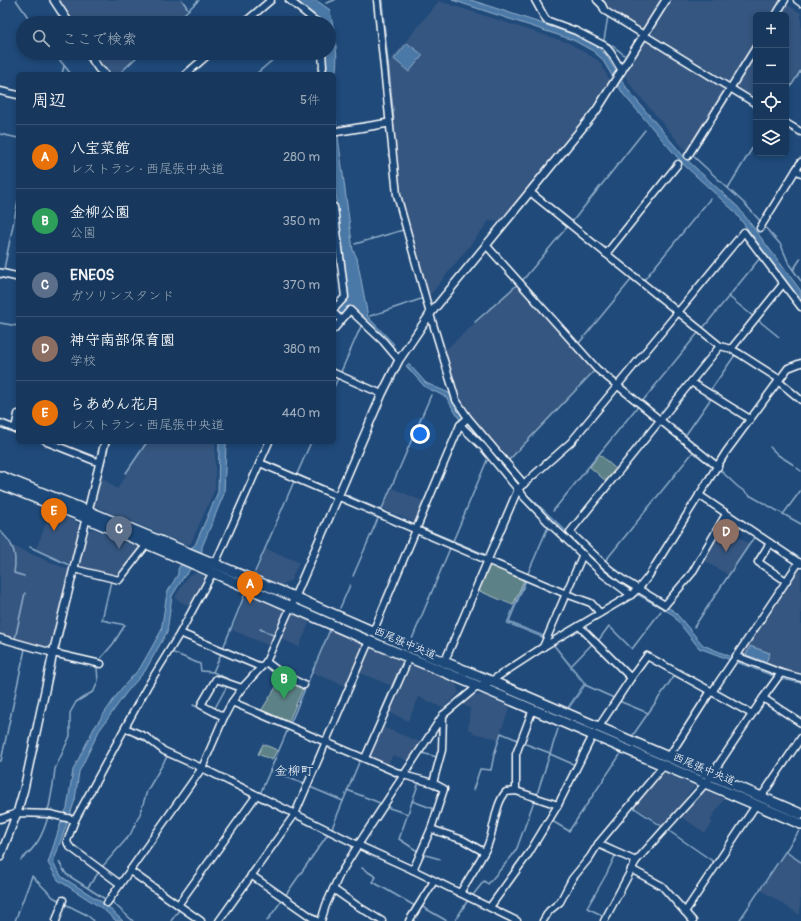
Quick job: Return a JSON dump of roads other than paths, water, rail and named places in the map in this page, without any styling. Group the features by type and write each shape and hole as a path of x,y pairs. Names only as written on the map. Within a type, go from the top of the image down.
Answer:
{"main road":[{"name":"西尾張中央道","path":"0,476 147,544 182,554"},
{"name":"西尾張中央道","path":"0,484 87,515 214,568 294,597 371,636 409,658 533,709 596,731"},
{"name":"西尾張中央道","path":"214,568 290,606 491,681 596,731 759,801 801,824"},
{"name":"西尾張中央道","path":"759,801 801,814"}],"street":[{"path":"54,0 64,16"},
{"path":"252,16 271,0"},
{"path":"289,0 309,16"},
{"path":"377,0 397,195 430,314 464,422 483,447 521,487"},
{"path":"535,0 546,20 576,31 605,46 622,72"},
{"path":"597,0 605,11 753,102"},
{"path":"108,903 202,768 232,702 242,688 266,662 382,394 399,360 430,314 596,111 666,0"},
{"path":"778,12 785,0"},
{"path":"797,0 801,3"},
{"path":"688,156 755,48"},
{"path":"93,60 103,72"},
{"path":"188,72 202,60"},
{"path":"322,60 322,72"},
{"path":"0,91 16,95"},
{"path":"337,131 389,123"},
{"path":"789,125 801,132"},
{"path":"760,228 798,172 801,162"},
{"path":"606,254 678,164"},
{"path":"530,192 720,346 731,349 778,380 801,400"},
{"path":"444,663 521,487 571,442 744,232 801,307"},
{"path":"336,237 346,297 336,307"},
{"path":"486,245 598,369 718,467"},
{"path":"0,273 16,277"},
{"path":"731,349 783,284"},
{"path":"336,326 350,310 383,341 399,360"},
{"path":"336,316 341,320"},
{"path":"720,346 570,532 608,568 622,579 665,605 692,573 726,514"},
{"path":"321,921 339,876 443,715 478,686 491,681 631,595 639,588 648,577 726,452 788,368 801,363"},
{"path":"336,374 382,394"},
{"path":"691,382 750,419"},
{"path":"464,422 521,487 550,524 604,575 631,595"},
{"path":"219,921 295,814 416,530 464,422"},
{"path":"0,423 16,430"},
{"path":"52,444 100,463"},
{"path":"0,857 17,813 24,789 53,653 105,444"},
{"path":"120,884 68,844 67,841 72,819 147,687 180,633 214,568 268,444"},
{"path":"260,463 566,594 591,603 600,613"},
{"path":"543,921 549,911 560,902 572,880 598,844 666,761 786,581 800,563 699,495"},
{"path":"770,543 758,562 786,581"},
{"path":"74,569 120,580 147,544"},
{"path":"543,648 583,554"},
{"path":"580,626 631,678"},
{"path":"180,633 261,667"},
{"path":"0,638 53,653 101,664"},
{"path":"490,907 529,853 558,805 596,731 647,656 752,714"},
{"path":"364,758 409,658"},
{"path":"735,658 779,675 801,678"},
{"path":"266,662 281,673 304,685"},
{"path":"604,921 636,861 708,779 779,675"},
{"path":"224,717 201,705 216,679 242,688"},
{"path":"763,698 801,723"},
{"path":"232,702 403,775 433,783 444,789 431,829 413,870"},
{"path":"516,791 516,754 533,709"},
{"path":"433,783 442,750 443,715"},
{"path":"125,728 146,737 164,751 517,921"},
{"path":"685,912 801,738"},
{"path":"460,893 488,846 499,807 506,792 516,791 558,805"},
{"path":"178,905 256,796"},
{"path":"0,819 17,813 50,814 72,819"},
{"path":"431,829 463,840 484,852"},
{"path":"598,844 636,861"},
{"path":"631,869 662,886 692,921"},
{"path":"130,870 201,921"},
{"path":"252,875 317,921"},
{"path":"409,921 434,881"},
{"path":"333,889 382,921"},
{"path":"56,921 63,900"}],"waterway":[{"path":"16,0 27,16"},
{"path":"182,0 188,9"},
{"path":"182,16 199,0"},
{"path":"326,3 335,0"},
{"path":"531,0 539,15"},
{"path":"603,0 607,8"},
{"path":"604,40 608,16"},
{"path":"587,33 611,45 624,55"},
{"path":"60,60 69,72"},
{"path":"121,72 134,60"},
{"path":"258,72 273,60"},
{"path":"62,72 64,66"},
{"path":"789,89 801,70"},
{"path":"572,222 645,130"},
{"path":"0,134 16,138"},
{"path":"728,188 753,147"},
{"path":"692,155 745,204 761,222"},
{"path":"635,274 644,280 710,199"},
{"path":"4,269 16,211"},
{"path":"764,226 781,245 789,264 801,281"},
{"path":"522,281 567,227"},
{"path":"355,244 403,230"},
{"path":"703,328 760,258"},
{"path":"793,270 801,258"},
{"path":"579,343 631,280"},
{"path":"475,322 518,284"},
{"path":"728,296 754,317"},
{"path":"370,316 421,299"},
{"path":"758,320 779,337"},
{"path":"0,323 16,326"},
{"path":"340,374 362,324"},
{"path":"641,403 698,333"},
{"path":"710,391 735,355"},
{"path":"509,460 595,370"},
{"path":"336,382 338,378"},
{"path":"607,381 613,386"},
{"path":"381,511 431,395"},
{"path":"685,436 712,397"},
{"path":"553,511 638,406"},
{"path":"645,411 655,420"},
{"path":"662,426 684,444"},
{"path":"4,428 16,432"},
{"path":"126,473 146,444"},
{"path":"297,474 310,444"},
{"path":"770,447 778,455 794,465"},
{"path":"606,560 694,451"},
{"path":"453,541 488,458"},
{"path":"797,468 801,471"},
{"path":"720,470 749,495 801,524"},
{"path":"255,572 295,479"},
{"path":"784,513 801,490"},
{"path":"353,576 379,516"},
{"path":"528,573 548,527"},
{"path":"0,531 9,540 15,555 14,573 24,576"},
{"path":"694,627 755,536"},
{"path":"412,639 451,546"},
{"path":"30,547 69,565"},
{"path":"101,658 113,644 125,625 102,620 111,581"},
{"path":"340,608 350,585"},
{"path":"15,639 25,593"},
{"path":"223,648 245,594"},
{"path":"598,641 609,626 632,649 661,611"},
{"path":"260,629 273,635"},
{"path":"290,724 330,630"},
{"path":"571,666 593,643"},
{"path":"0,761 25,649 13,645"},
{"path":"174,653 200,664 201,671 213,672 230,680"},
{"path":"213,672 221,654"},
{"path":"363,754 402,663"},
{"path":"46,812 49,807 55,769 70,736 70,713 76,702 94,691 98,681 97,668"},
{"path":"633,735 676,673"},
{"path":"585,685 614,698"},
{"path":"215,708 227,686"},
{"path":"619,701 648,713"},
{"path":"193,705 210,713"},
{"path":"260,794 288,729"},
{"path":"537,794 558,729"},
{"path":"779,765 801,732"},
{"path":"473,790 480,769 491,770 501,733 518,740"},
{"path":"523,743 550,753"},
{"path":"422,753 437,757"},
{"path":"550,754 575,765"},
{"path":"102,867 130,835 140,814 147,791 168,755"},
{"path":"552,821 569,831 620,755"},
{"path":"332,828 360,760"},
{"path":"270,770 304,784"},
{"path":"419,782 399,839 419,852"},
{"path":"310,787 343,801"},
{"path":"347,790 380,803"},
{"path":"412,801 434,809"},
{"path":"473,895 484,881 488,884 512,856 517,848 534,801"},
{"path":"386,807 408,814"},
{"path":"633,807 663,827"},
{"path":"21,860 38,841 44,830 48,817"},
{"path":"669,831 714,862"},
{"path":"739,921 799,831"},
{"path":"285,896 328,834"},
{"path":"603,840 603,842 617,850"},
{"path":"685,906 729,840"},
{"path":"786,852 801,862"},
{"path":"422,854 440,859"},
{"path":"604,916 587,908 616,854"},
{"path":"59,862 66,874 105,899"},
{"path":"362,868 376,877 373,882 415,906"},
{"path":"88,887 99,872"},
{"path":"15,921 32,876 53,897 60,901"},
{"path":"267,921 282,900"},
{"path":"455,921 468,900"},
{"path":"112,902 133,921"},
{"path":"65,904 87,915 94,921"},
{"path":"421,906 447,921"},
{"path":"171,921 179,910"},
{"path":"689,911 697,921"}],"place":[{"name":"らあめん花月","path":"54,531"},
{"name":"ENEOS","path":"119,549"},
{"name":"神守南部保育園","path":"726,552"},
{"name":"八宝菜館","path":"250,604"},
{"name":"金柳公園","path":"284,699"}],"district":[{"name":"金柳町","path":"294,771"}]}
